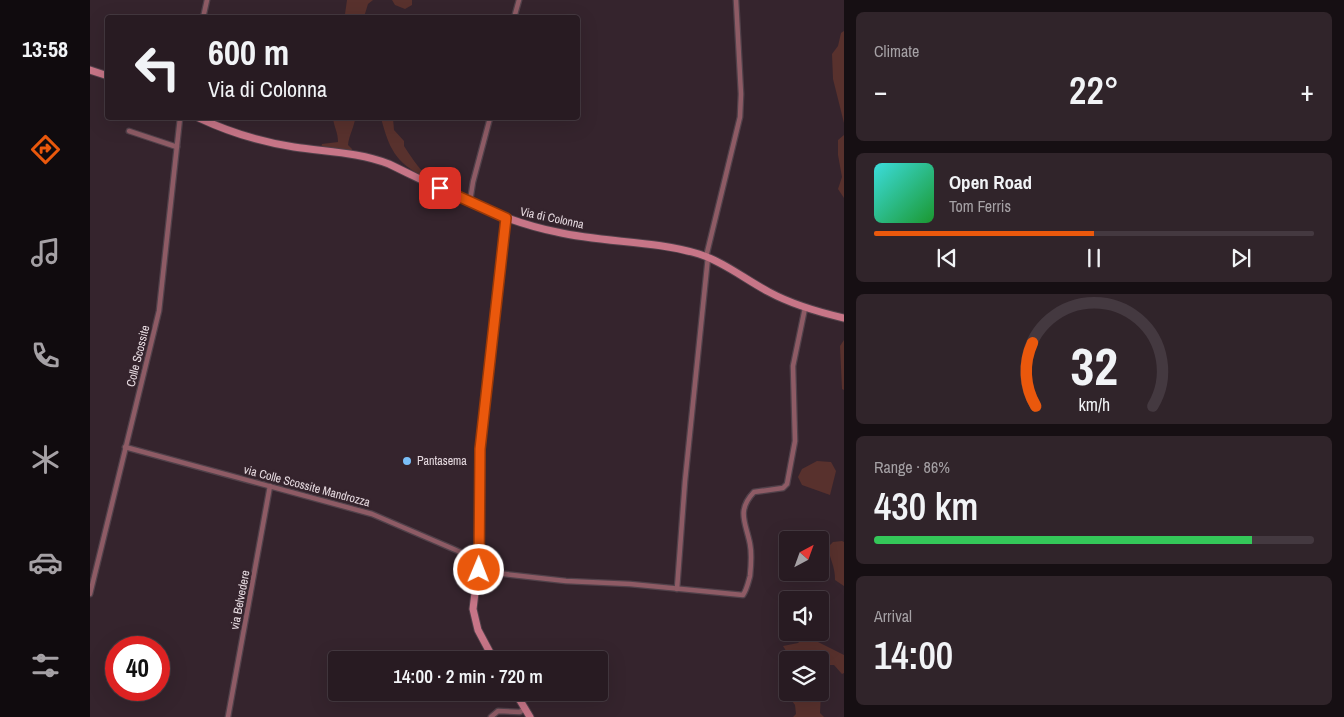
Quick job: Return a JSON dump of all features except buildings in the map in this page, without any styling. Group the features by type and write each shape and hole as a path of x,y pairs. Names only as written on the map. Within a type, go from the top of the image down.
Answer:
{"street":[{"path":"204,15 207,0"},
{"path":"515,15 518,0"},
{"path":"677,589 685,481 707,257 740,117 741,94 736,0"},
{"path":"92,71 105,75"},
{"name":"Colle Scossite","path":"90,594 161,302 180,120"},
{"name":"Via di Colonna","path":"204,120 227,130 270,142 372,158 506,218 566,234 661,246 707,257 771,293 806,308 844,318"},
{"path":"470,202 473,182 489,120"},
{"path":"129,131 177,147"},
{"path":"489,651 474,619 479,560 480,449 506,218"},
{"path":"478,572 566,581 630,584 743,594 749,578 751,557 750,545 743,521 748,499 754,492 783,488 787,484 795,441 792,369 806,308"},
{"name":"via Colle Scossite Mandrozza","path":"125,447 378,516 479,560"},
{"name":"via Belvedere","path":"228,717 270,486"},
{"path":"521,701 530,717"},
{"path":"491,717 498,711 520,712 525,708"}],"shaded area":[{"path":"347,0 373,0 368,4 365,15 345,14"},
{"path":"392,0 412,0 412,5 405,9 395,5"},
{"path":"844,31 844,123 833,79 832,54 838,46 841,33"},
{"path":"333,120 355,120 348,145 352,149 351,152 321,148 322,144 338,142"},
{"path":"382,120 393,120 394,130 404,141 404,146 426,175 424,177 400,160 387,138"},
{"path":"844,135 844,198 838,189 842,177 838,155 838,140"},
{"path":"844,340 844,390 842,389 840,346"},
{"path":"817,461 831,462 836,471 830,495 802,485 798,477 802,469"},
{"path":"833,542 844,542 844,586 835,580 829,551 829,546"},
{"path":"800,641 816,641 844,655 844,673 842,674 834,665 829,665 829,651 786,651 783,646"},
{"path":"792,701 821,701 820,713 824,717 793,717 796,714 795,705"}],"place":[{"name":"Pantasema","path":"407,461"}],"route":[{"path":"440,188 506,218 480,449 479,570"}]}
